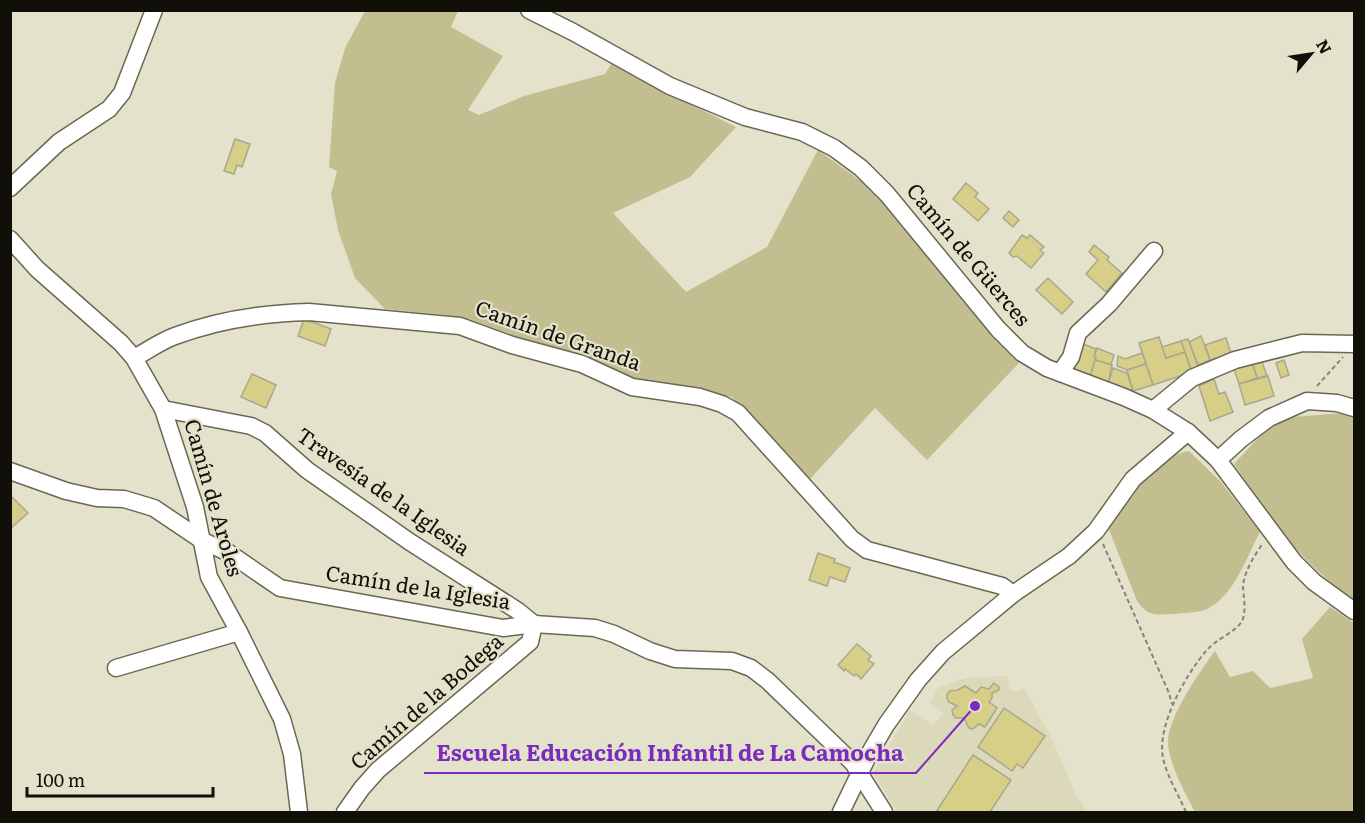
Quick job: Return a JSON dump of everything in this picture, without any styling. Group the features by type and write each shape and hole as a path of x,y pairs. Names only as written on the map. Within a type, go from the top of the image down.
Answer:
{"street":[{"path":"10,188 52,148 109,109 122,93 154,10"},
{"name":"Camín de Güerces","path":"529,10 670,86 745,117 802,132 834,148 861,168 887,194 998,329 1022,353 1047,368 1153,410 1188,432 1218,460 1294,562 1314,582 1354,611"},
{"name":"Camín de Aroles","path":"10,239 37,269 121,343 134,358 163,409 195,507 209,577 282,719 292,754 299,813"},
{"path":"1060,373 1071,357 1078,333 1109,304 1154,251"},
{"name":"Camín de Granda","path":"134,358 173,336 219,322 285,313 309,312 460,326 512,345 582,364 632,387 700,397 722,404 738,412 852,540 867,550 1002,586 1013,594"},
{"path":"1153,410 1192,378 1235,360 1302,344 1352,347"},
{"path":"1218,460 1269,418 1307,401 1337,403 1354,408"},
{"name":"Travesía de la Iglesia","path":"163,409 251,426 265,433 307,470 534,624"},
{"path":"842,813 860,772 886,725 918,680 943,652 1013,594 1069,556 1096,531 1133,479 1188,432"},
{"name":"Camín de la Iglesia","path":"10,471 66,491 97,498 124,499 154,508 203,541 229,553 280,588 503,628 534,624 595,628 675,659 732,661 751,668 768,681 860,772 884,813"},
{"name":"Camín de la Bodega","path":"345,813 378,770 530,642 534,624"},
{"path":"116,668 239,632"}],"path":[{"path":"1307,401 1352,347"},
{"path":"1096,531 1160,672 1172,704"},
{"path":"1186,813 1163,760 1163,741 1172,704 1206,651 1216,640 1238,627 1244,619 1244,582 1252,559 1271,531"}],"shaded area":[{"path":"365,11 458,11 451,27 503,56 468,110 479,115 524,96 605,74 611,64 736,127 690,177 613,213 686,292 767,247 818,150 876,192 973,313 1019,363 927,460 875,408 810,479 732,397 633,380 582,357 526,340 464,317 385,309 355,278 338,230 331,194 337,171 329,167 335,83 345,48"},
{"path":"1343,413 1354,417 1354,599 1335,586 1302,555 1273,520 1234,464 1271,424 1292,417"},
{"path":"1189,451 1220,481 1260,532 1233,584 1218,602 1205,610 1196,612 1152,613 1144,610 1137,601 1108,527 1133,493 1154,470 1165,461"},
{"path":"1330,607 1354,623 1354,812 1195,812 1174,768 1168,742 1173,720 1201,670 1215,651 1230,677 1253,671 1270,688 1313,678 1302,639"},
{"path":"1007,676 1010,690 1016,692 1024,688 1052,739 1076,795 1088,812 897,812 873,773 910,710 933,725 944,713 930,703 938,688 965,678"}],"building":[{"path":"235,139 250,144 242,167 237,165 234,174 224,171"},
{"path":"966,183 978,193 975,197 989,209 978,221 953,199"},
{"path":"1009,211 1019,220 1013,227 1003,218"},
{"path":"1022,235 1027,238 1030,235 1044,247 1040,250 1044,253 1031,268 1017,256 1013,257 1009,253"},
{"path":"1094,245 1109,257 1107,260 1122,273 1106,292 1086,274 1098,260 1089,252"},
{"path":"1048,278 1073,302 1062,314 1036,290"},
{"path":"304,319 331,329 325,346 298,336"},
{"path":"1201,336 1210,360 1198,365 1189,342"},
{"path":"1159,337 1166,358 1185,352 1192,372 1153,385 1139,343"},
{"path":"1226,338 1231,353 1210,360 1205,345"},
{"path":"1188,339 1199,369 1192,372 1181,341"},
{"path":"1181,341 1185,352 1166,358 1162,347"},
{"path":"1083,344 1096,349 1090,377 1073,370"},
{"path":"1097,348 1114,355 1111,365 1095,360"},
{"path":"1142,353 1146,364 1127,370 1117,366 1118,356 1125,359"},
{"path":"1261,359 1267,376 1257,378 1252,362"},
{"path":"1095,360 1112,365 1108,384 1090,377"},
{"path":"1251,360 1257,378 1239,384 1233,366"},
{"path":"1284,360 1289,375 1281,378 1276,363"},
{"path":"1146,364 1153,385 1133,391 1127,370"},
{"path":"1113,368 1127,373 1133,391 1108,384"},
{"path":"252,374 276,385 266,408 241,397"},
{"path":"1268,376 1274,396 1245,405 1239,384"},
{"path":"1214,379 1219,394 1225,392 1233,412 1210,421 1199,386"},
{"path":"10,495 28,513 10,529"},
{"path":"818,553 850,568 845,582 830,577 827,586 809,580"},
{"path":"857,644 871,656 868,660 874,664 861,679 856,674 854,676 845,669 844,671 838,665"},
{"path":"994,683 999,690 992,693 989,702 997,708 985,727 979,724 973,729 969,728 964,718 956,718 953,715 952,710 957,706 949,702 947,698 950,691 965,686 976,693 981,687 989,689"},
{"path":"1004,708 1045,736 1023,768 1017,764 1012,771 978,747"},
{"path":"973,755 1011,780 990,812 936,812"}],"place":[{"name":"Escuela Educación Infantil de La Camocha","path":"975,706"}]}
